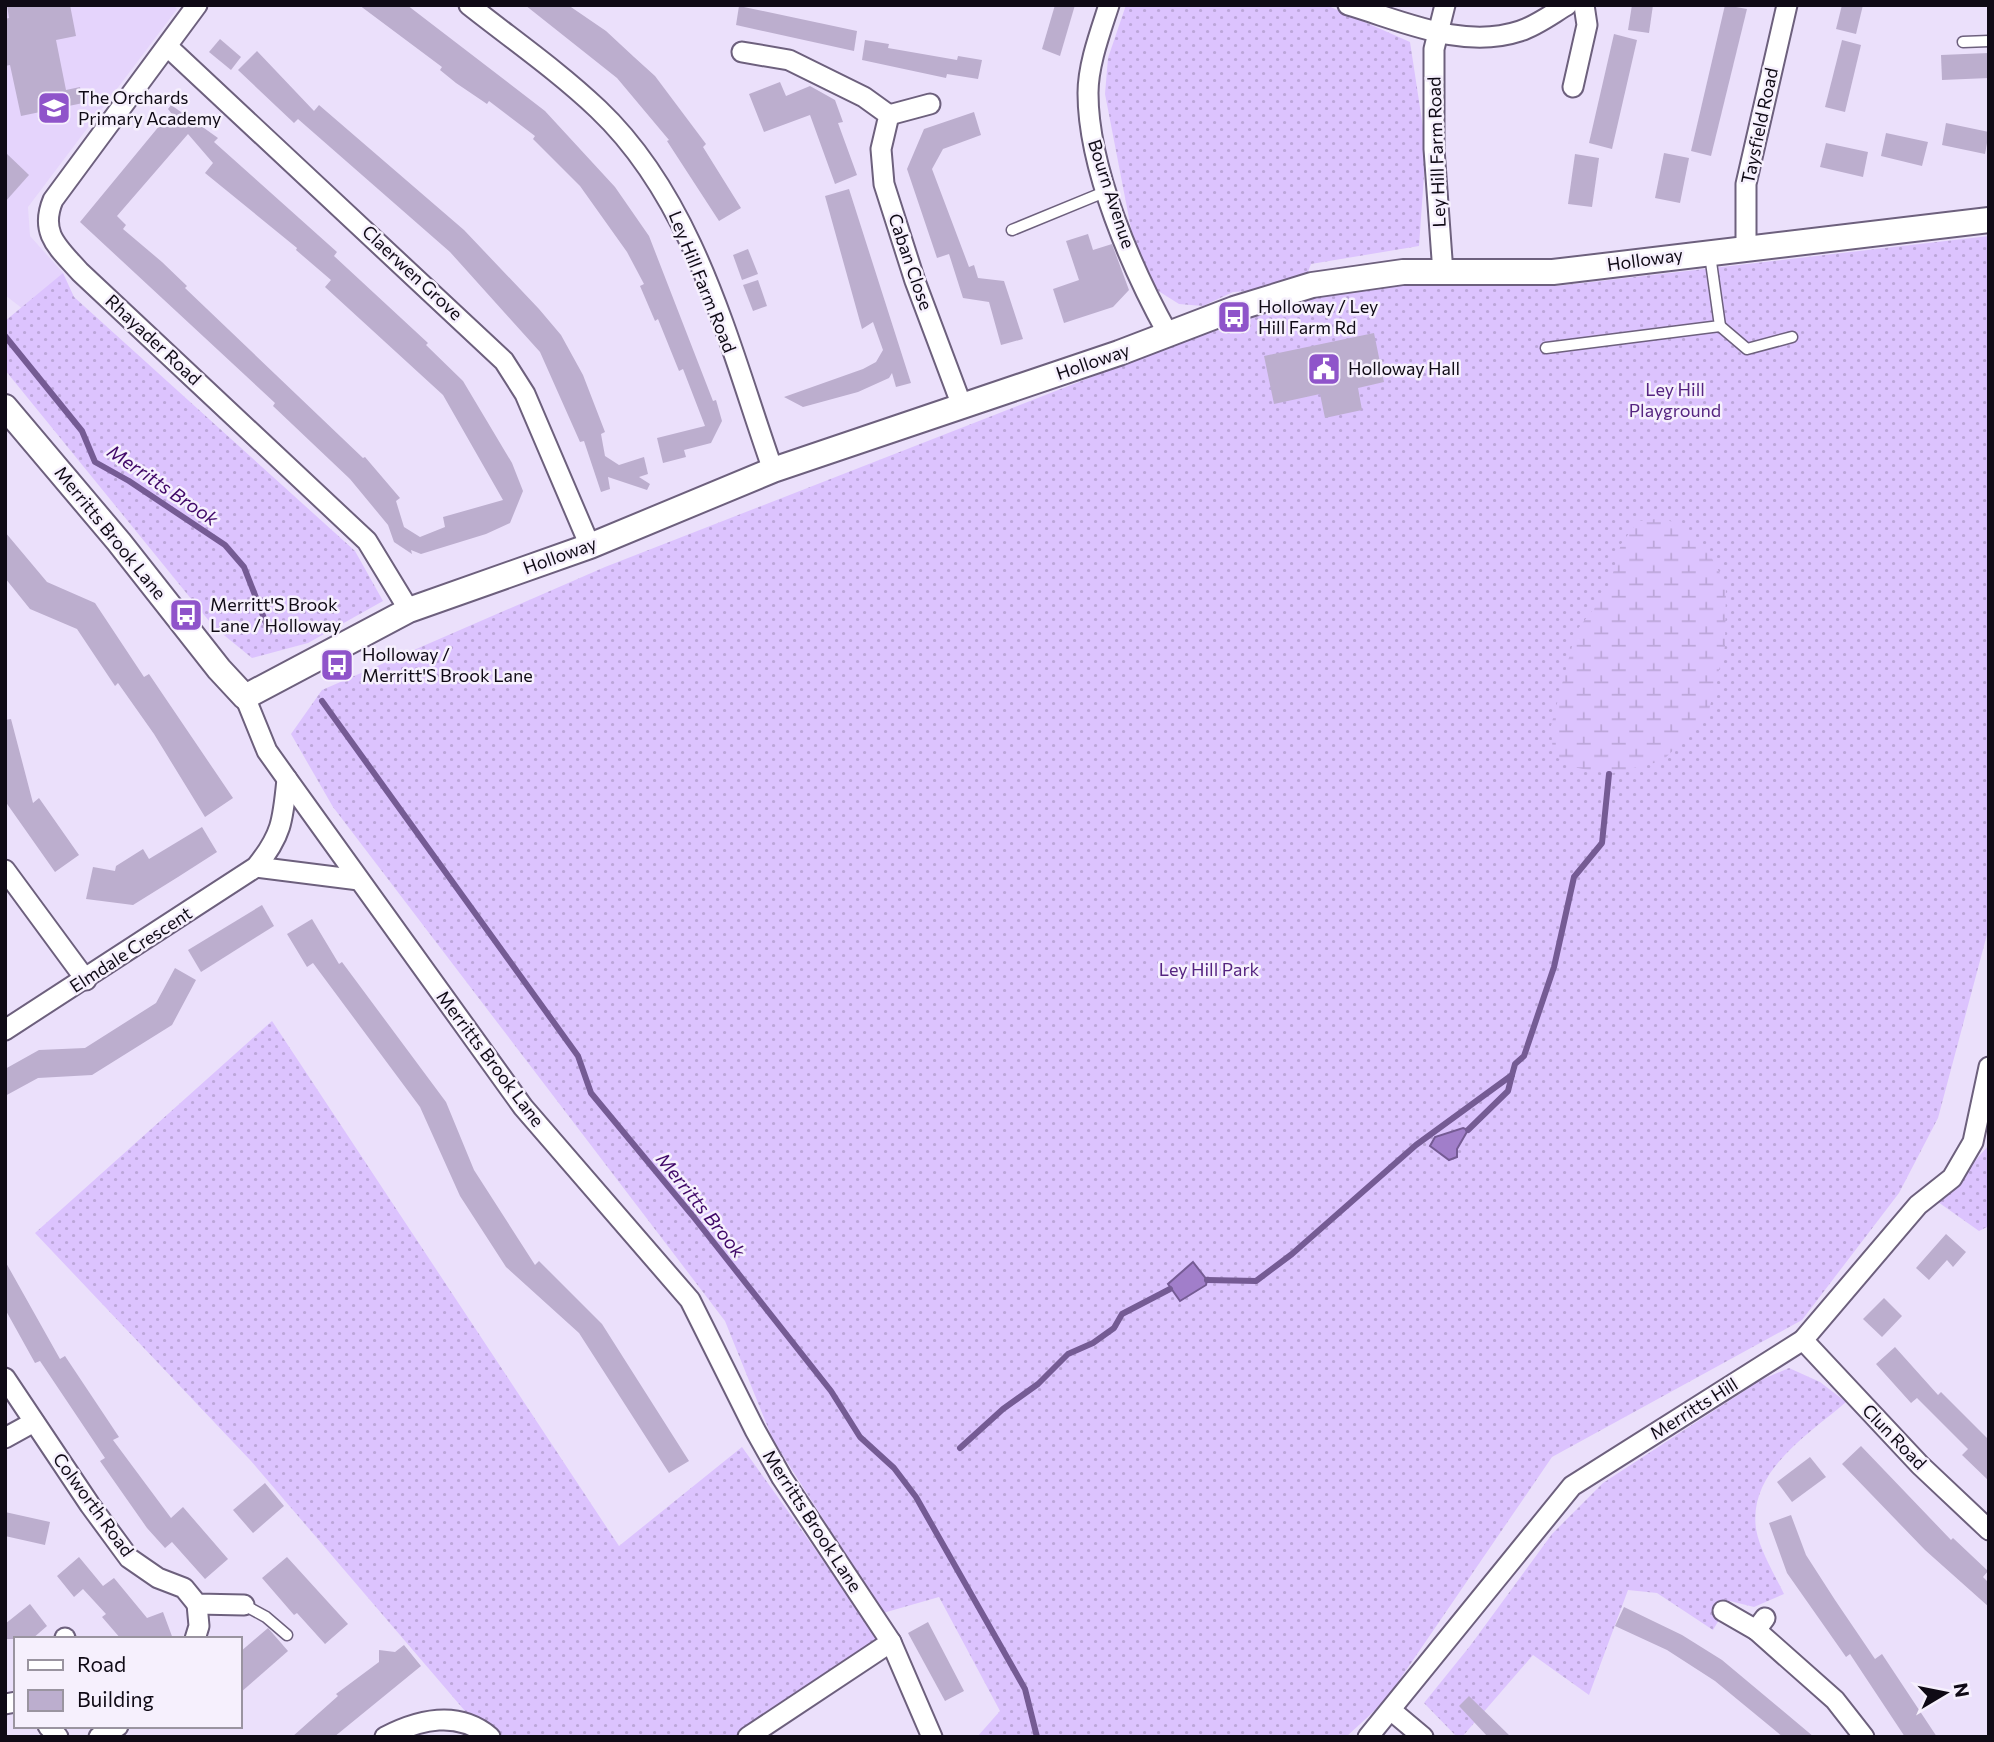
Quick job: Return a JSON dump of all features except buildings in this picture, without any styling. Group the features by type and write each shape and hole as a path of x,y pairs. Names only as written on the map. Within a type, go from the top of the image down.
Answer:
{"street":[{"name":"Rhayader Road","path":"197,5 53,200 48,213 48,229 55,244 80,272 367,541 410,610"},
{"name":"Ley Hill Farm Road","path":"469,5 598,109 639,156 675,211 710,292 773,470"},
{"name":"Bourn Avenue","path":"1109,5 1088,91 1092,138 1108,191 1148,298 1168,334"},
{"path":"1348,5 1438,32 1489,38 1523,30 1567,5"},
{"name":"Ley Hill Farm Road","path":"1443,273 1434,149 1434,48 1445,5"},
{"path":"1573,87 1587,25 1584,5"},
{"name":"Taysfield Road","path":"1746,248 1746,184 1787,5"},
{"name":"Claerwen Grove","path":"168,47 504,361 525,394 590,546"},
{"path":"742,52 789,60 864,97 889,115 930,104"},
{"name":"Caban Close","path":"889,115 881,149 884,184 915,281 962,406"},
{"name":"Holloway","path":"245,697 410,610 590,546 773,470 1234,309 1312,285 1403,272 1553,272 1710,251 1989,220"},
{"name":"Merritts Brook Lane","path":"5,407 119,542 219,669 245,697 267,751 523,1107 690,1300 782,1478 891,1642 932,1737"},
{"name":"Elmdale Crescent","path":"5,1030 86,980 256,867 276,843 284,812 287,779"},
{"path":"256,867 359,880"},
{"path":"5,870 86,980"},
{"name":"Merritts Hill","path":"1368,1737 1392,1711 1572,1486 1803,1340 1918,1205 1952,1178 1973,1142 1989,1067"},
{"name":"Clun Road","path":"1803,1340 1920,1465 1989,1530"},
{"name":"Colworth Road","path":"5,1378 129,1558 158,1578 184,1588 197,1604"},
{"path":"5,1438 34,1422"},
{"path":"195,1637 197,1604 244,1605"},
{"path":"1723,1611 1761,1624 1835,1700 1864,1737"},
{"path":"748,1737 891,1642"},
{"path":"1392,1711 1423,1737"},
{"path":"384,1737 417,1723 448,1718 476,1725 490,1737"},
{"path":"99,1737 115,1728"}],"lane":[{"path":"1964,42 1989,41"},
{"path":"1012,230 1108,191"},
{"path":"1710,251 1720,326 1747,349 1792,337"},
{"path":"1546,348 1720,326"},
{"path":"244,1605 287,1635"}],"shaded area":[{"name":"The Orchards Primary Academy","path":"5,5 173,5 177,9 28,207 30,236 63,273 23,309 5,295"},
{"path":"1463,1128 1468,1130 1457,1149 1457,1157 1449,1160 1430,1146 1435,1137"},
{"path":"1193,1262 1207,1280 1206,1285 1180,1301 1168,1284"}],"green space":[{"path":"1126,5 1326,5 1410,42 1426,147 1419,246 1311,264 1302,288 1233,292 1203,306 1179,304 1141,280 1105,94 1108,58"},
{"name":"Ley Hill Park","path":"1989,236 1989,927 1938,1118 1899,1193 1802,1320 1552,1457 1385,1701 1346,1737 977,1737 1000,1711 939,1597 883,1613 773,1440 725,1321 333,807 291,734 322,690 605,567 1176,344 1317,296 1415,283 1557,286"},
{"path":"63,273 74,297 355,551 383,601 308,643 252,658 214,627 5,370 5,321"},
{"path":"1666,518 1706,547 1726,585 1725,646 1707,718 1662,761 1609,774 1573,767 1553,755 1551,726 1576,631 1608,591 1621,544 1638,521"},
{"path":"272,1021 619,1546 742,1447 880,1640 734,1737 502,1737 480,1717 471,1718 251,1461 35,1233"},
{"path":"1989,1145 1989,1226 1979,1231 1938,1202"},
{"path":"1789,1368 1820,1382 1846,1402 1784,1456 1761,1489 1756,1508 1756,1529 1764,1554 1784,1594 1754,1607 1730,1601 1713,1630 1657,1593 1628,1590 1589,1695 1533,1655 1462,1737 1457,1737 1424,1703 1470,1646 1552,1534 1603,1483 1761,1380"}],"waterway":[{"name":"Merritts Brook","path":"5,336 82,431 95,462 129,481 225,545 244,567 269,631"},
{"name":"Merritts Brook","path":"322,701 578,1056 591,1093 692,1215 831,1391 860,1437 894,1468 916,1497 1025,1689 1037,1737"},
{"path":"1207,1280 1256,1281 1292,1254 1416,1145 1512,1075 1515,1064 1524,1056 1554,967 1574,877 1602,843 1609,774"},
{"path":"1468,1130 1508,1091 1512,1075"},
{"path":"960,1448 1003,1409 1038,1384 1068,1354 1093,1343 1114,1328 1122,1314 1170,1289"}],"place":[{"name":"The Orchards Primary Academy","path":"54,108"},
{"name":"Holloway / Ley Hill Farm Rd","path":"1234,317"},
{"name":"Holloway Hall","path":"1324,369"},
{"name":"Merritt'S Brook Lane / Holloway","path":"186,615"},
{"name":"Holloway / Merritt'S Brook Lane","path":"337,665"}],"park label":[{"name":"Ley Hill Playground","path":"1675,400"}]}
